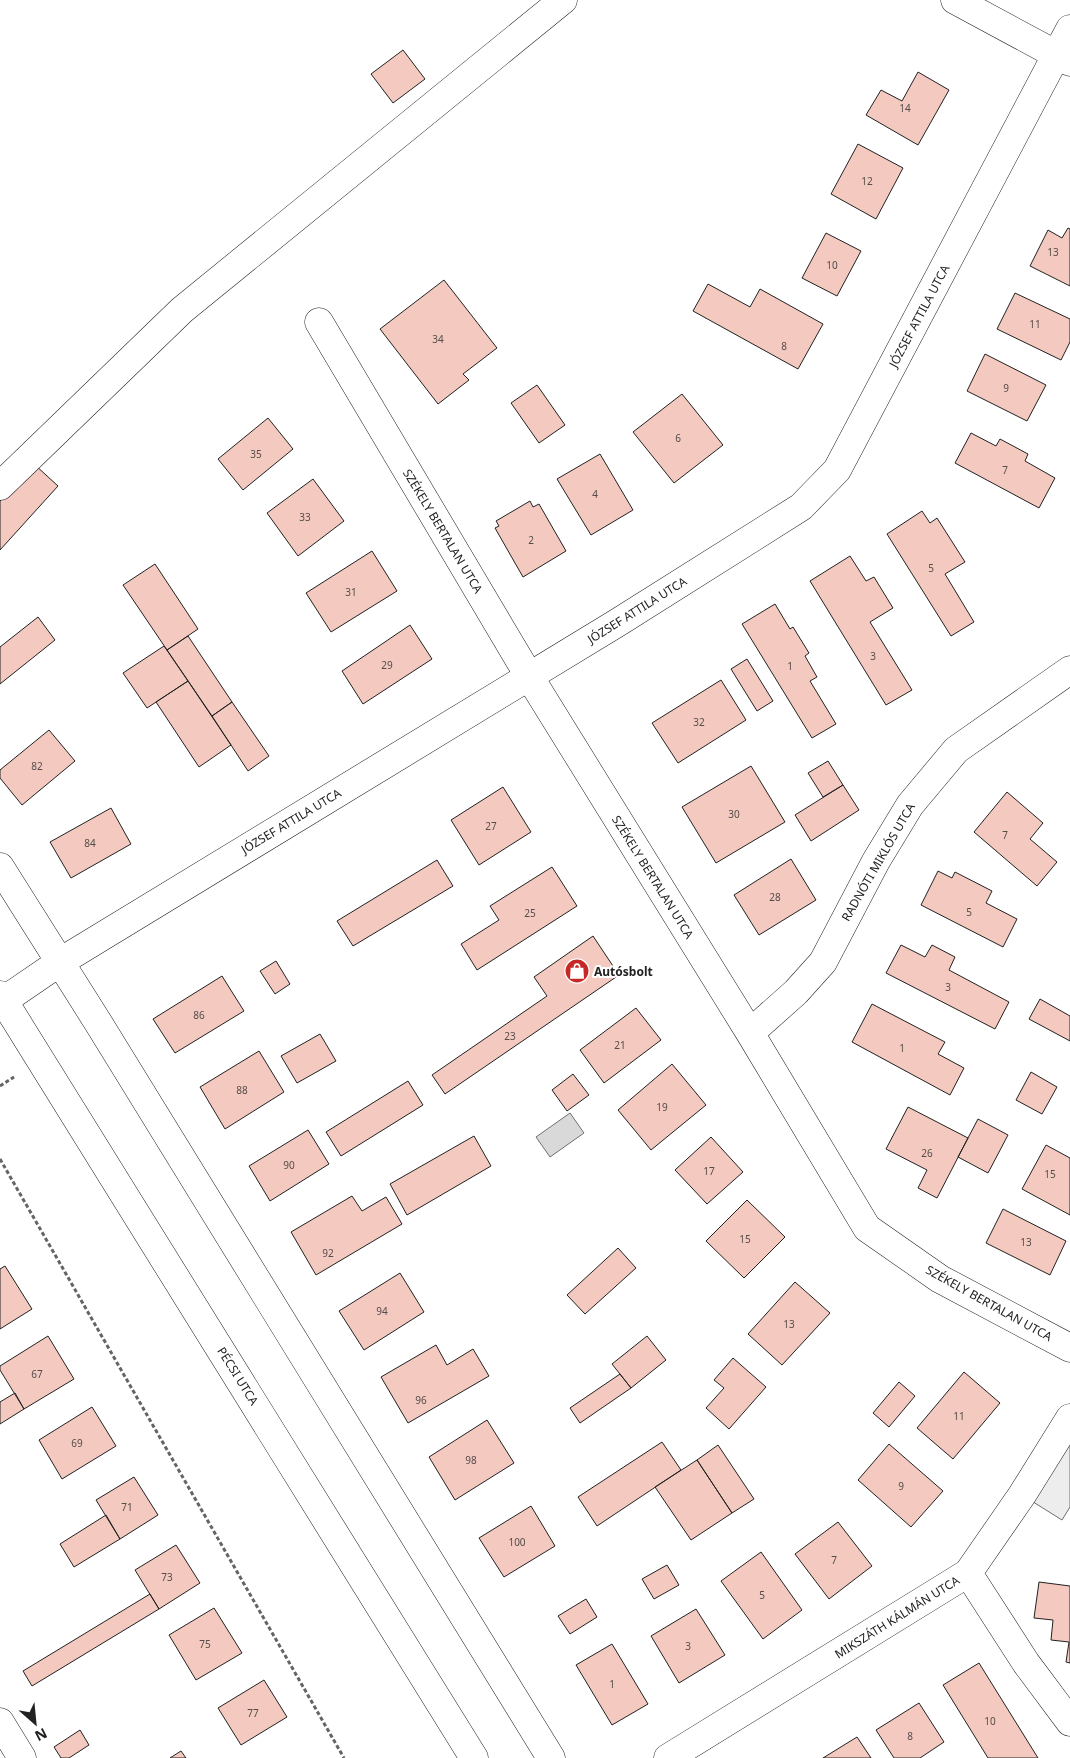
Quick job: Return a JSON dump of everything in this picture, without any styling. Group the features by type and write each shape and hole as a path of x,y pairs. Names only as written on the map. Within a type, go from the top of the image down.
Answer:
{"street":[{"path":"0,486 182,310 563,0"},
{"path":"955,0 1064,59"},
{"name":"JÓZSEF ATTILA UTCA","path":"1,1000 60,962 617,623 802,507 837,470 1064,59 1070,29"},
{"name":"SZÉKELY BERTALAN UTCA","path":"319,322 529,676 750,1033 867,1228 940,1279 1070,1348"},
{"name":"RADNÓTI MIKLÓS UTCA","path":"750,1033 796,992 822,962 876,861 910,805 956,750 1070,670"},
{"path":"0,867 551,1758"},
{"name":"PÉCSI UTCA","path":"1,1000 474,1758"},
{"name":"MIKSZÁTH KÁLMÁN UTCA","path":"668,1758 968,1573 1022,1495 1070,1418"},
{"path":"968,1573 1026,1663 1069,1719"},
{"path":"0,1722 22,1758"}],"path":[{"path":"0,1159 344,1758"}],"shaded area":[{"path":"570,1113 584,1133 550,1157 536,1137"},
{"path":"1070,1418 1070,1507 1062,1520 1022,1495"}],"building":[{"path":"403,50 425,79 393,103 371,74"},
{"path":"918,72 949,90 918,145 866,115 881,90 902,101"},
{"path":"858,144 903,168 876,219 831,194"},
{"path":"1068,228 1070,229 1070,286 1030,266 1048,230 1062,238"},
{"path":"826,233 861,251 837,296 802,278"},
{"path":"444,280 497,348 463,374 469,380 438,404 380,329"},
{"path":"708,284 750,307 760,289 823,324 798,369 693,311"},
{"path":"1015,293 1070,319 1070,342 1061,360 997,329"},
{"path":"985,354 1046,385 1027,421 967,391"},
{"path":"537,385 565,425 539,443 511,403"},
{"path":"682,394 723,445 674,483 633,432"},
{"path":"268,418 293,449 243,490 218,459"},
{"path":"971,433 996,446 1000,439 1028,454 1025,461 1055,478 1039,508 955,463"},
{"path":"600,454 633,510 591,535 557,479"},
{"path":"34,464 58,486 0,550 0,501"},
{"path":"313,479 344,521 298,556 267,513"},
{"path":"530,501 533,507 539,504 566,551 523,577 495,528 499,526 496,521"},
{"path":"922,511 930,523 937,518 965,562 945,574 974,622 951,636 887,534"},
{"path":"372,551 397,591 331,632 306,593"},
{"path":"850,556 866,581 874,577 893,608 870,622 912,690 886,705 810,581"},
{"path":"155,564 198,629 167,650 123,585"},
{"path":"775,604 790,629 793,627 809,653 805,656 817,677 810,681 836,724 812,738 742,624"},
{"path":"38,617 55,640 0,684 0,647"},
{"path":"410,625 432,659 363,704 342,671"},
{"path":"188,636 232,702 212,716 167,650"},
{"path":"164,646 188,681 147,708 123,673"},
{"path":"747,659 773,701 757,711 731,669"},
{"path":"721,680 746,720 678,763 652,723"},
{"path":"188,681 231,745 199,767 156,702"},
{"path":"232,702 269,756 248,771 212,716"},
{"path":"49,730 75,761 22,805 0,778 0,770"},
{"path":"828,761 843,785 823,797 808,773"},
{"path":"751,766 785,822 716,863 682,807"},
{"path":"843,785 859,810 811,841 795,815"},
{"path":"503,787 531,832 479,865 451,820"},
{"path":"1007,792 1043,823 1030,839 1057,862 1037,886 974,832"},
{"path":"111,808 131,844 71,878 50,842"},
{"path":"791,859 816,900 759,935 734,895"},
{"path":"437,860 453,886 353,946 337,921"},
{"path":"552,867 577,906 477,970 461,944 499,920 490,906"},
{"path":"938,871 952,878 955,872 992,891 986,903 1017,919 1003,947 921,905"},
{"path":"593,936 619,975 445,1094 432,1075 547,996 534,977"},
{"path":"901,945 925,957 932,945 955,957 949,970 1009,1002 995,1029 886,973"},
{"path":"276,961 290,984 275,994 260,971"},
{"path":"222,976 244,1011 175,1053 153,1019"},
{"path":"1040,999 1070,1016 1070,1041 1029,1019"},
{"path":"872,1004 945,1042 938,1054 964,1068 950,1095 852,1042"},
{"path":"636,1008 661,1040 604,1083 580,1050"},
{"path":"320,1034 336,1061 297,1083 281,1056"},
{"path":"259,1051 284,1092 225,1129 200,1087"},
{"path":"672,1064 706,1105 651,1150 618,1110"},
{"path":"1031,1072 1057,1087 1042,1114 1016,1100"},
{"path":"573,1074 589,1095 567,1111 552,1090"},
{"path":"408,1081 423,1105 341,1156 326,1132"},
{"path":"908,1107 968,1138 937,1198 918,1188 927,1170 886,1149"},
{"path":"978,1119 1008,1135 988,1173 958,1157"},
{"path":"308,1130 329,1164 270,1201 249,1166"},
{"path":"474,1136 491,1166 407,1215 390,1184"},
{"path":"711,1137 743,1172 707,1204 675,1170"},
{"path":"1046,1145 1070,1158 1070,1215 1022,1189"},
{"path":"352,1196 362,1211 386,1197 402,1224 316,1275 291,1232"},
{"path":"747,1200 785,1237 744,1278 706,1241"},
{"path":"1003,1209 1066,1241 1050,1275 986,1243"},
{"path":"618,1248 636,1268 585,1314 567,1295"},
{"path":"5,1266 32,1309 0,1329 0,1269"},
{"path":"400,1273 424,1312 364,1350 339,1311"},
{"path":"795,1282 830,1313 782,1365 748,1334"},
{"path":"48,1336 74,1379 24,1409 0,1370 0,1366"},
{"path":"647,1336 666,1360 631,1388 612,1364"},
{"path":"436,1345 447,1365 473,1349 489,1376 408,1423 381,1377"},
{"path":"733,1358 766,1387 729,1429 706,1408 724,1388 714,1380"},
{"path":"964,1372 1000,1403 953,1459 917,1428"},
{"path":"620,1374 631,1388 580,1423 570,1408"},
{"path":"899,1382 915,1396 889,1427 873,1413"},
{"path":"15,1393 24,1409 0,1424 0,1402"},
{"path":"92,1407 116,1446 62,1479 39,1440"},
{"path":"487,1420 514,1463 455,1500 429,1457"},
{"path":"662,1442 681,1470 597,1526 578,1497"},
{"path":"889,1444 943,1491 911,1527 858,1480"},
{"path":"718,1445 754,1499 732,1513 697,1460"},
{"path":"697,1460 732,1513 691,1540 655,1487"},
{"path":"134,1477 158,1515 120,1539 96,1500"},
{"path":"531,1506 555,1546 504,1577 479,1538"},
{"path":"106,1515 120,1539 74,1567 60,1544"},
{"path":"838,1522 872,1566 829,1599 795,1554"},
{"path":"176,1545 200,1583 159,1609 135,1570"},
{"path":"761,1552 802,1610 763,1639 721,1581"},
{"path":"667,1565 679,1585 654,1599 642,1579"},
{"path":"1039,1582 1070,1586 1070,1663 1066,1662 1069,1642 1051,1640 1053,1620 1034,1618"},
{"path":"150,1594 159,1609 32,1686 23,1671"},
{"path":"586,1599 597,1617 570,1634 558,1616"},
{"path":"214,1608 242,1653 196,1680 169,1635"},
{"path":"696,1609 725,1655 679,1683 651,1636"},
{"path":"612,1644 648,1704 612,1725 576,1665"},
{"path":"979,1663 1038,1758 988,1758 943,1685"},
{"path":"264,1680 287,1717 241,1745 218,1708"},
{"path":"919,1703 944,1742 920,1758 894,1758 876,1730"},
{"path":"80,1730 89,1745 69,1758 61,1758 54,1747"},
{"path":"857,1737 871,1758 823,1758"},
{"path":"181,1751 186,1758 170,1758"}],"place":[{"name":"Autósbolt","path":"577,971"}]}
